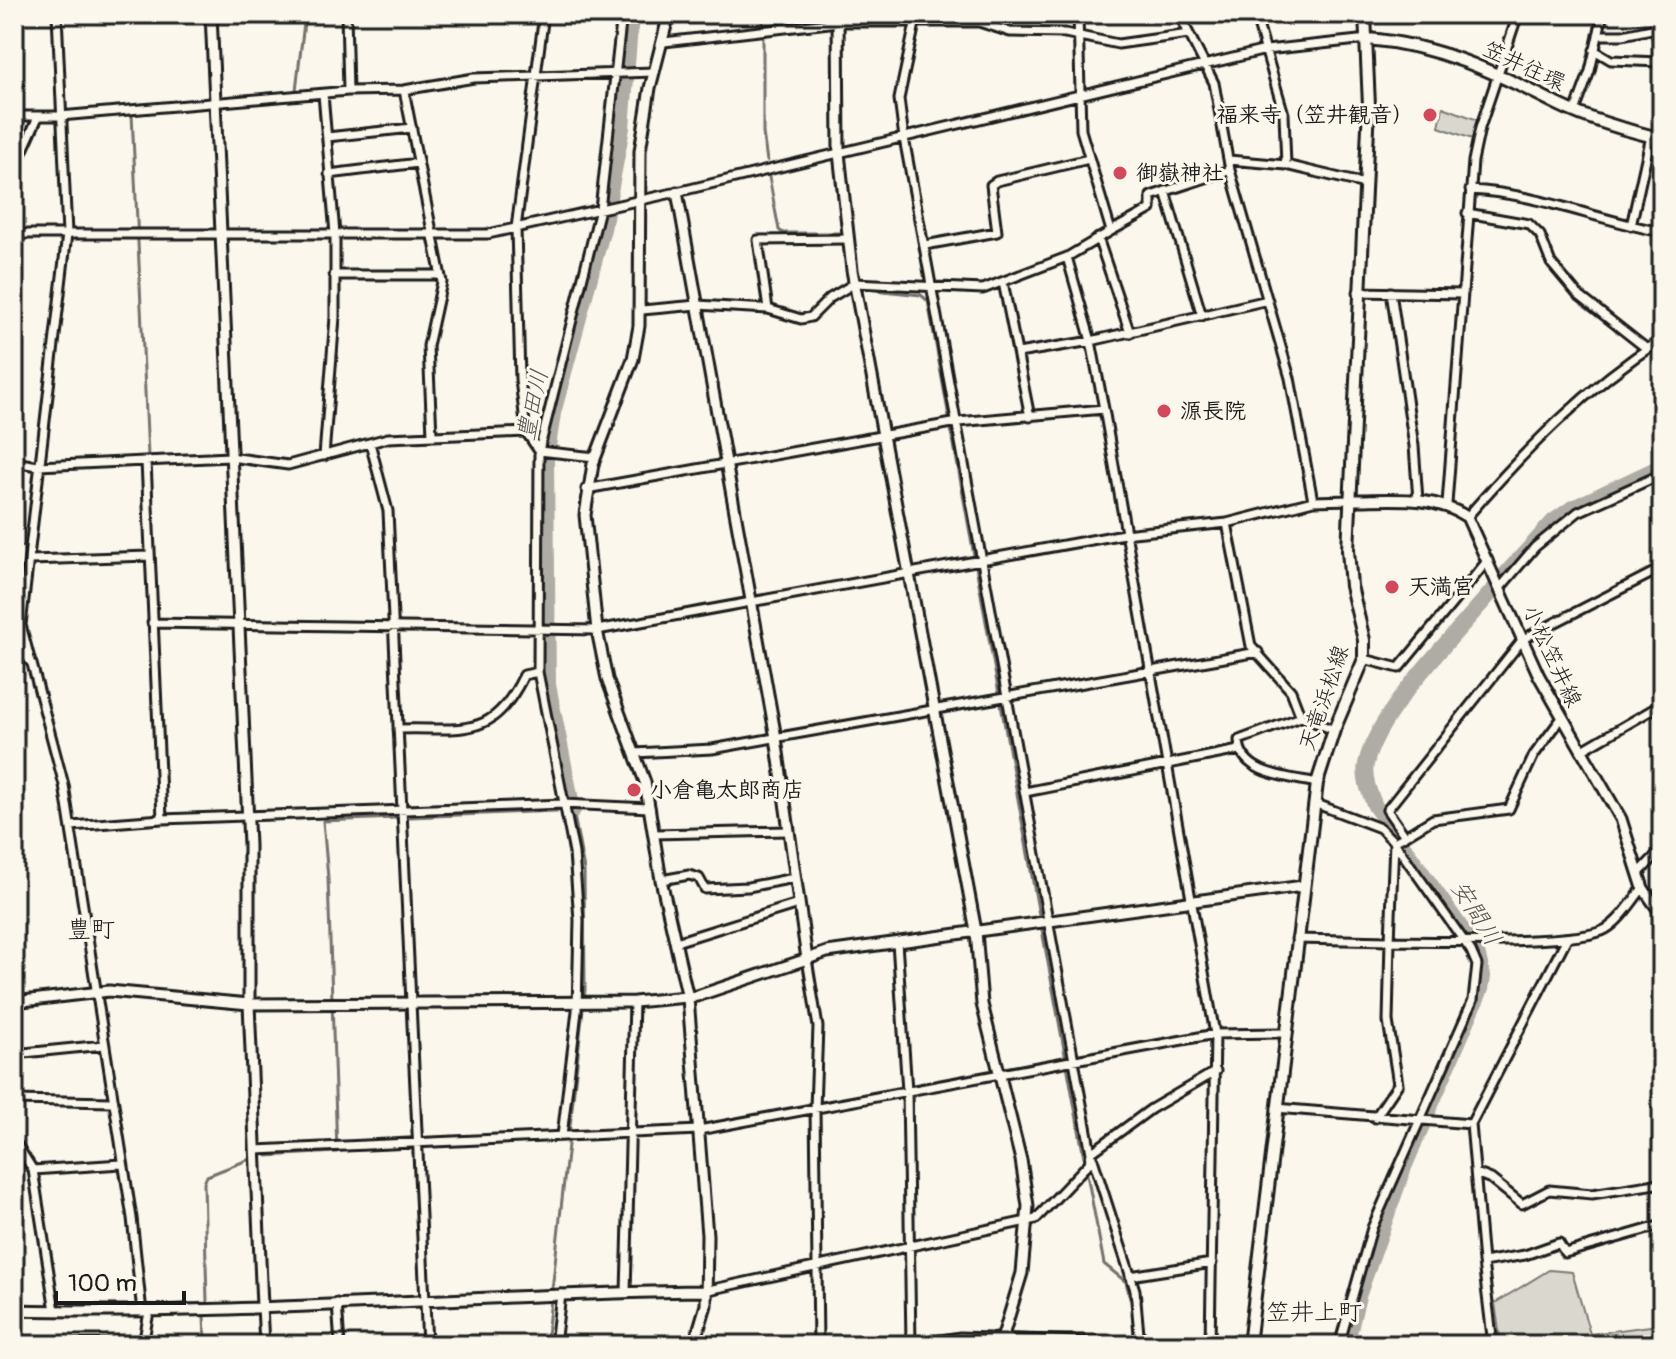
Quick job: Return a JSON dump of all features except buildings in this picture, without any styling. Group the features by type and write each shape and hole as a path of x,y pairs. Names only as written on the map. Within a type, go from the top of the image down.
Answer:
{"main road":[{"name":"天竜浜松線","path":"1249,1345 1284,1033 1317,783 1334,730 1364,659 1364,640 1351,586 1348,550 1369,106 1365,14"},
{"name":"笠井往環","path":"1368,39 1433,48 1575,111 1657,138"}],"street":[{"path":"14,1344 143,1344 145,1312 60,761 21,625 67,234 57,14"},
{"path":"211,14 247,817 249,1004 264,1345"},
{"path":"346,14 348,91"},
{"path":"539,451 526,432 520,379 516,228 544,14"},
{"path":"563,1136 582,1002 578,892 538,672 539,451 601,208 622,14"},
{"path":"669,14 654,72 640,151 638,200 642,310 633,359 595,457 586,489 586,534 597,630 607,679 635,753 650,808 661,880 688,998 707,1235 706,1305 694,1345"},
{"path":"1078,14 1081,130 1111,231"},
{"path":"1179,14 1208,66 1230,170 1290,378 1313,501"},
{"path":"1255,14 1284,114 1286,165"},
{"path":"1447,504 1470,190 1480,128 1518,14"},
{"path":"1575,111 1585,90 1603,14"},
{"path":"664,42 838,18 916,17 949,24 979,22 1028,34 1078,34 1118,44 1189,34"},
{"path":"916,17 899,99 952,423 1025,792 1072,1060 1091,1153 1130,1276 1140,1344"},
{"path":"838,18 839,153 855,283 976,931 982,1004 1026,1182 1028,1221 1022,1273 1002,1339"},
{"path":"1594,50 1611,60 1660,62 1656,28 1623,35 1598,35"},
{"path":"14,234 482,234 677,192 1266,50 1368,39"},
{"path":"14,116 60,116 348,91 404,90 474,78 654,72"},
{"path":"404,90 440,275 428,346 432,435"},
{"path":"323,94 335,234 324,456"},
{"path":"14,170 38,117"},
{"path":"327,137 412,128"},
{"path":"1631,226 1657,138"},
{"path":"925,245 997,232 991,193 991,185 997,181 1026,177 1089,159"},
{"path":"1229,160 1286,165 1365,184"},
{"path":"329,174 418,163"},
{"path":"642,310 697,305 768,309 801,319 811,317 830,298 855,283 983,289 1067,257 1151,209 1151,196 1230,170"},
{"path":"1470,190 1540,200 1662,232"},
{"path":"1165,191 1202,316"},
{"path":"677,192 776,738 818,1027 815,1108 818,1345"},
{"path":"1467,213 1529,224 1540,235 1547,257 1577,294 1647,349"},
{"path":"1098,238 1130,333"},
{"path":"768,309 758,240 848,239"},
{"path":"1067,257 1091,341 1104,409 1215,1034 1210,1345"},
{"path":"334,275 440,275"},
{"path":"1003,282 1030,417"},
{"path":"1358,292 1463,294"},
{"path":"1391,292 1414,446 1418,500"},
{"path":"1018,353 1130,333 1268,300"},
{"path":"152,623 597,630 1124,534 1227,523 1313,501 1418,500 1447,504 1467,517 1547,428 1590,389 1662,339"},
{"path":"586,489 952,423 1104,409"},
{"path":"14,462 38,466 230,457 288,465 370,443 432,435 526,432"},
{"path":"370,443 388,511 427,1345"},
{"path":"539,451 595,457"},
{"path":"146,461 162,819"},
{"path":"1500,588 1535,547 1578,512 1662,474"},
{"name":"小松笠井線","path":"1467,517 1561,719 1621,819 1643,888 1662,915"},
{"path":"1227,523 1251,646 1291,691 1301,717"},
{"path":"30,560 149,556"},
{"path":"1364,659 1399,668 1488,560"},
{"path":"1339,1345 1372,1228 1423,1121 1478,984 1477,965 1469,942 1399,840 1387,810 1523,639 1662,568"},
{"path":"14,651 26,656 32,664"},
{"path":"635,753 712,749 1258,652"},
{"path":"398,729 483,726 511,703 524,675 538,672"},
{"path":"1581,751 1662,704"},
{"path":"1317,783 1252,765 1239,750 1239,740 1301,717 1334,730"},
{"path":"1399,840 1433,819 1509,809 1534,755 1561,719"},
{"path":"1025,792 1239,750"},
{"path":"1314,803 1380,828 1399,840"},
{"path":"71,826 162,819 564,804 650,808"},
{"path":"654,834 788,831"},
{"path":"1375,1118 1398,1084 1388,1021 1390,941 1399,840"},
{"path":"1639,873 1662,849"},
{"path":"661,880 689,875 699,878 705,889 748,887 794,878"},
{"path":"14,1002 132,992 249,1004 634,1002 688,998 827,952 1303,886"},
{"path":"1296,939 1469,942 1567,938 1604,931 1643,888"},
{"path":"676,942 798,904"},
{"path":"1493,1345 1471,1124 1567,938"},
{"path":"897,942 907,1091 909,1345 960,1337 1198,1345"},
{"path":"626,1292 634,1002"},
{"path":"256,1150 699,1130 1215,1034 1284,1033"},
{"path":"14,1054 104,1045"},
{"path":"14,1310 54,1308 145,1312 425,1298 704,1291 1036,1219 1089,1163 1091,1153 1151,1109 1216,1071"},
{"path":"14,1100 112,1102"},
{"path":"1276,1108 1471,1124"},
{"path":"14,1140 33,1170 54,1308"},
{"path":"33,1170 121,1164"},
{"path":"1476,1173 1522,1204 1549,1190 1592,1194 1662,1183"},
{"path":"1483,1262 1525,1255 1559,1243 1565,1253 1662,1225"},
{"path":"1130,1276 1212,1263"},
{"path":"555,1345 559,1294"},
{"path":"337,1302 340,1345"}],"shaded area":[{"path":"1443,107 1478,120 1472,139 1439,127"},
{"path":"1549,1270 1572,1272 1590,1334 1658,1325 1648,1345 1578,1345 1574,1339 1501,1345 1495,1303"}],"waterway":[{"path":"296,90 305,14"},
{"name":"豊田川","path":"573,810 548,685 546,460 553,413 603,229 622,128 631,14"},
{"path":"763,14 763,25"},
{"path":"763,34 763,133 767,161"},
{"path":"220,106 295,99"},
{"path":"148,456 132,114 207,107"},
{"path":"769,177 779,230 783,233 840,233"},
{"path":"873,290 921,295 928,301 1039,915"},
{"path":"45,470 141,465"},
{"name":"安間川","path":"1504,576 1554,521 1571,509 1662,466"},
{"path":"14,547 26,546 35,476"},
{"name":"安間川","path":"1346,1345 1358,1296 1404,1167 1481,989 1483,976 1476,949 1375,806 1365,769 1373,743 1385,720 1420,673 1493,590"},
{"path":"546,1345 585,990 584,870 573,810 569,811"},
{"path":"410,817 557,811"},
{"path":"267,1156 337,1152 328,878 323,821 395,818"},
{"path":"1042,930 1084,1157"},
{"path":"14,1148 32,1176"},
{"path":"166,1305 207,1303 204,1183 207,1176 250,1159"},
{"path":"1087,1174 1104,1264 1126,1282 1130,1298"},
{"path":"43,1255 50,1307"},
{"path":"204,1314 205,1345"}],"place":[{"name":"福来寺（笠井観音）","path":"1430,115"},
{"name":"御嶽神社","path":"1120,173"},
{"name":"源長院","path":"1164,411"},
{"name":"天満宮","path":"1392,587"},
{"name":"小倉亀太郎商店","path":"634,790"}],"district":[{"name":"豊町","path":"91,929"},
{"name":"笠井上町","path":"1314,1312"}]}
